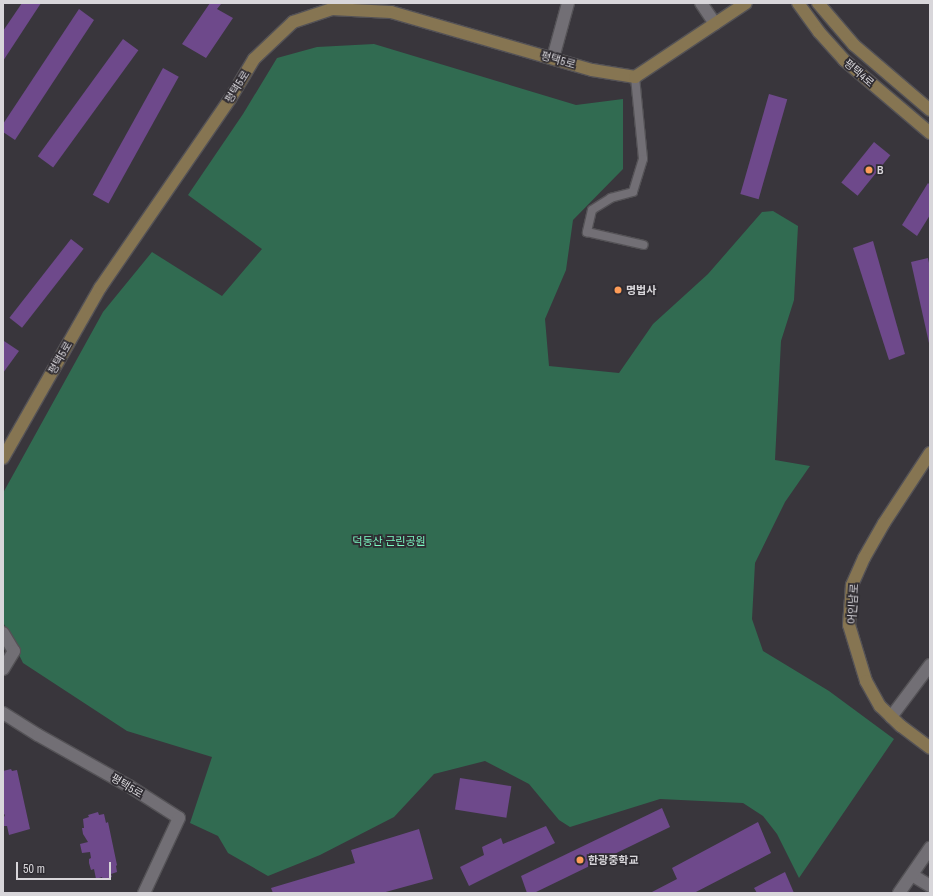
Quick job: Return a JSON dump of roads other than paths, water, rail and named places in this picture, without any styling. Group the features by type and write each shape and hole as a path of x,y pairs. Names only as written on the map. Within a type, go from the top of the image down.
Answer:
{"street":[{"path":"553,58 568,3"},
{"path":"701,3 715,24"},
{"path":"635,77 746,3"},
{"name":"평택4로","path":"798,3 819,32 844,60 930,133"},
{"name":"평택4로","path":"818,3 854,45 930,110"},
{"name":"평택5로","path":"3,458 100,288 230,99 254,60 293,22 332,9 391,12 592,70 635,77"},
{"name":"어인남로","path":"930,453 884,523 852,585 849,625 866,681 880,706 930,748"},
{"path":"3,633 14,651 3,669"},
{"path":"892,717 930,665"},
{"name":"평택5로","path":"3,713 38,735 129,786 179,818 144,893"},
{"path":"899,893 930,848"},
{"path":"912,875 930,886"}],"lane":[{"path":"635,77 643,159 633,192 611,198 592,210 587,232 644,245"}],"place":[{"name":"B","path":"869,170"},
{"name":"명법사","path":"618,290"},
{"name":"한광중학교","path":"580,860"}],"park label":[{"name":"덕동산 근린공원","path":"389,541"}]}
